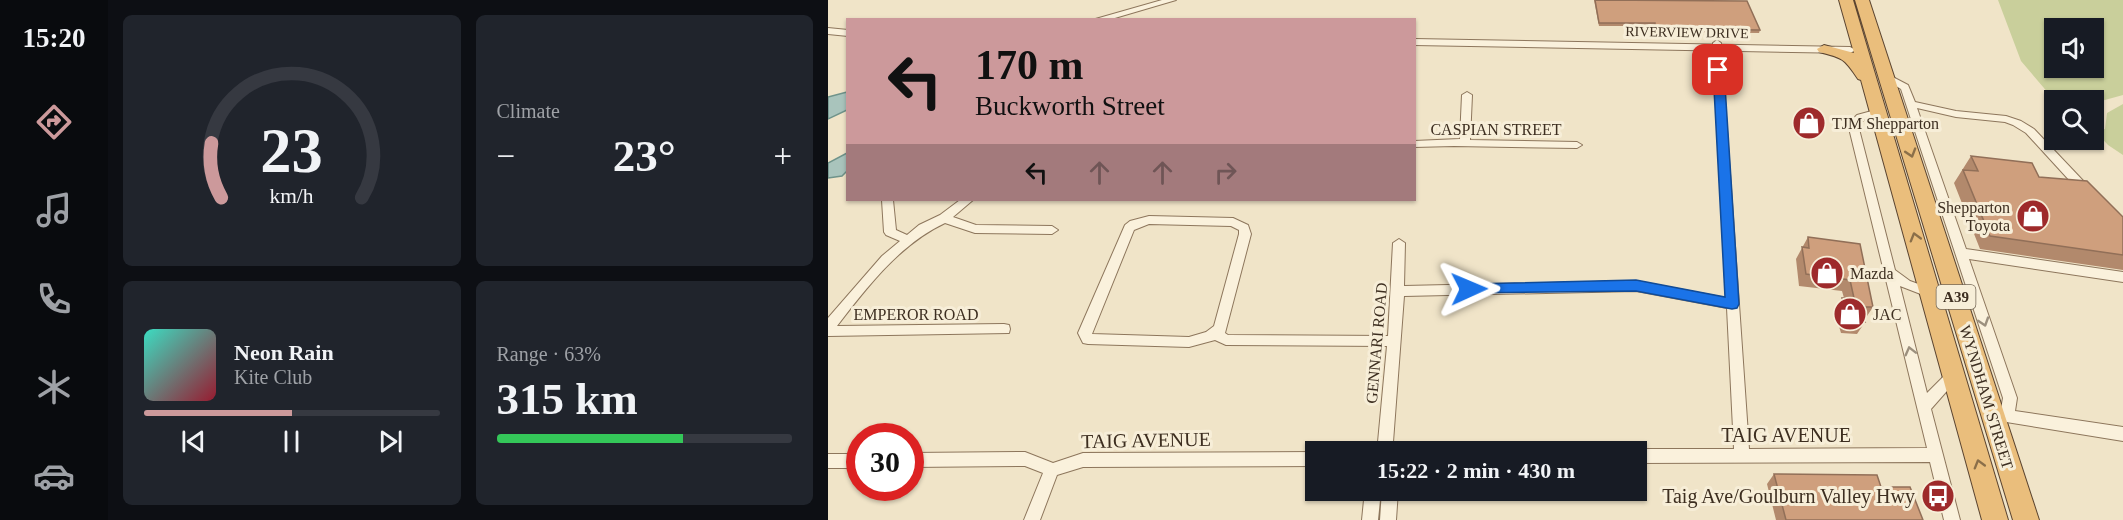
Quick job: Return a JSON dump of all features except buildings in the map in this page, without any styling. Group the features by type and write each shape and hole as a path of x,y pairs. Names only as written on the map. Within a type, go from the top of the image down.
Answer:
{"highway":[{"name":"WYNDHAM STREET","path":"1846,0 1999,415 2026,520"},
{"name":"WYNDHAM STREET","path":"1860,0 1865,53 1879,111 1995,520"},
{"path":"1824,49 1845,53 1856,60 1869,95 1879,111"},
{"path":"1933,302 1957,300"}],"street":[{"path":"1101,18 1172,0"},
{"path":"828,31 846,33"},
{"name":"RIVERVIEW DRIVE","path":"1416,42 1717,45 1865,53"},
{"path":"1717,45 1742,456"},
{"name":"RIVERVIEW DRIVE","path":"1717,45 1865,53"},
{"path":"1865,53 1905,87 2010,398 1999,415 2123,434"},
{"path":"1465,141 1467,95"},
{"path":"1911,104 1956,114 2006,119 2017,123 2030,131 2091,197"},
{"path":"1879,111 1861,117 1854,124 1952,520"},
{"name":"CASPIAN STREET","path":"1416,144 1448,144 1465,141 1477,144 1577,145"},
{"path":"888,201 890,232 908,240"},
{"path":"828,329 870,276 908,240 928,225 944,218 966,201"},
{"path":"944,218 975,229 1052,230"},
{"path":"1149,220 1233,222 1244,228 1245,234 1217,332 1204,340 1189,342 1092,340 1086,336 1085,333 1131,226 1149,220"},
{"name":"GENNARI ROAD","path":"1386,441 1398,291 1399,243"},
{"path":"1962,253 2123,277"},
{"path":"1890,272 1933,302"},
{"path":"1398,291 1636,286 1732,304"},
{"name":"EMPEROR ROAD","path":"828,329 1004,329"},
{"path":"1217,332 1226,340 1394,337"},
{"path":"1924,408 1954,375"},
{"name":"TAIG AVENUE","path":"1647,456 1936,455"},
{"path":"924,460 1025,459 1052,470 1032,520"},
{"name":"TAIG AVENUE","path":"1052,470 1083,460 1305,459"},
{"path":"828,461 846,461"},
{"path":"1370,520 1372,501"},
{"path":"1388,520 1389,501"}],"green space":[{"path":"1998,0 2123,0 2123,95 2104,100 2104,90 2046,90 2021,61"},
{"path":"2123,104 2123,155 2104,141 2107,113"}],"water":[{"path":"846,92 846,110 828,119 828,97"},
{"path":"846,154 846,172 842,176 828,178 828,163"}],"place":[{"name":"TJM Shepparton","path":"1809,123"},
{"name":"Shepparton Toyota","path":"2033,216"},
{"name":"Mazda","path":"1827,273"},
{"name":"JAC","path":"1850,314"},
{"name":"Taig Ave/Goulburn Valley Hwy","path":"1938,496"}],"route":[{"path":"1469,289 1636,286 1732,304 1718,70"}]}
